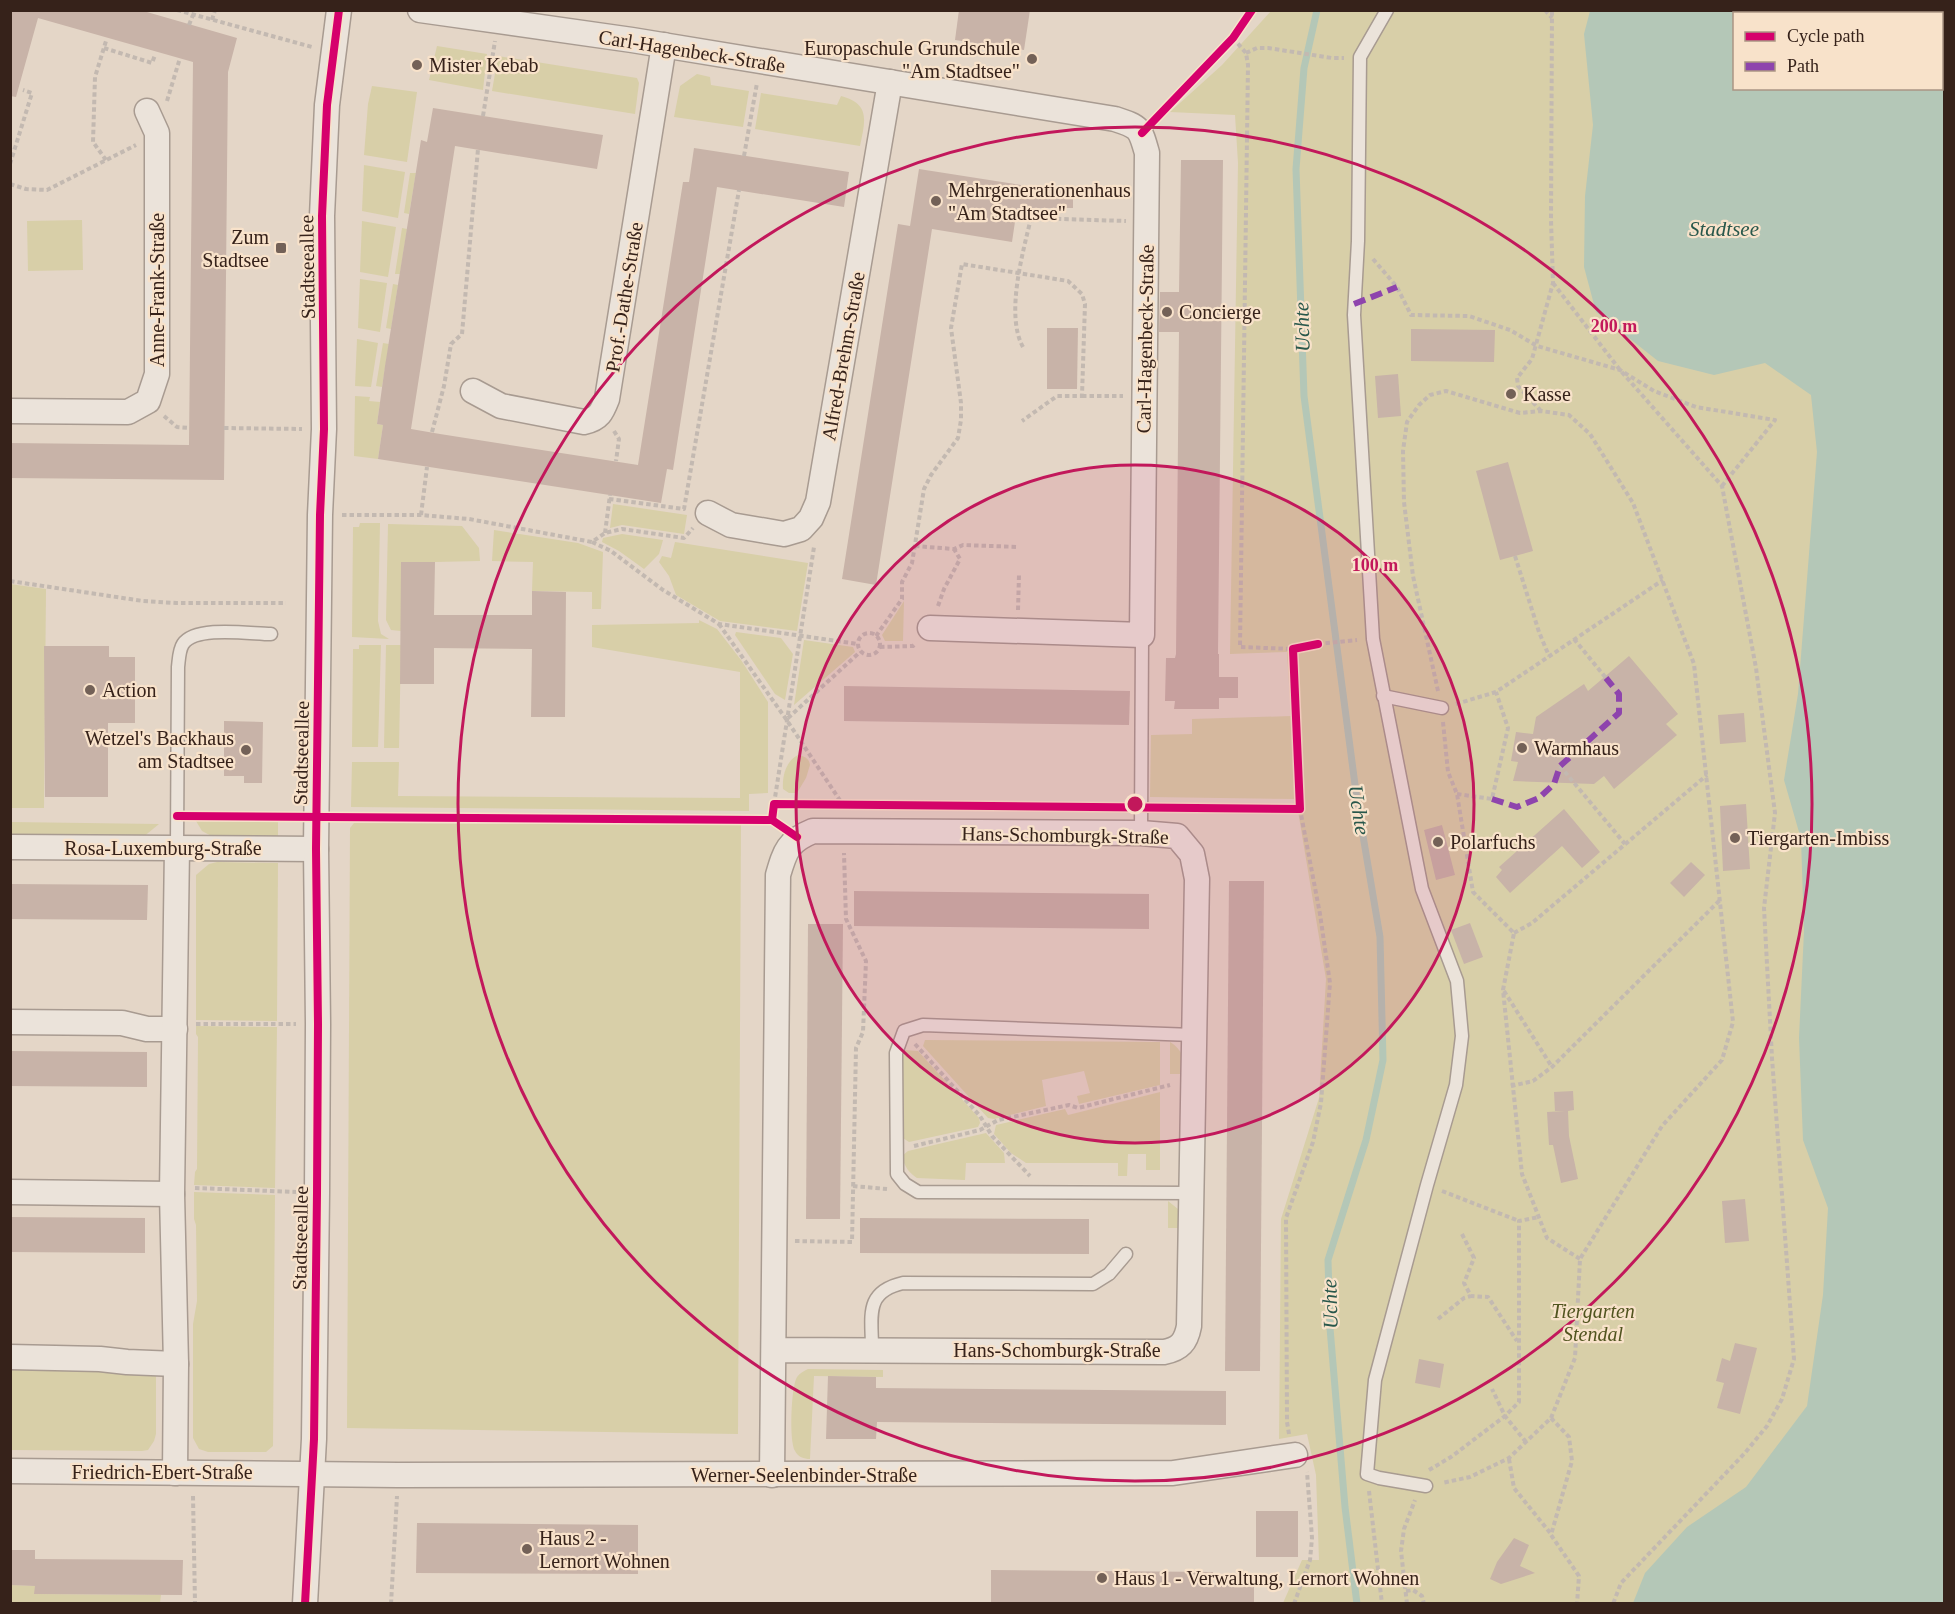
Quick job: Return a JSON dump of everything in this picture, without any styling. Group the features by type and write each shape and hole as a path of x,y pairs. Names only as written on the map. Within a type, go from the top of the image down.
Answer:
{"street":[{"name":"Stadtseeallee","path":"304,1604 313,1474 317,1193 316,849 320,515 324,429 322,216 325,136 339,10"},
{"name":"Carl-Hagenbeck-Straße","path":"420,10 497,23 664,45 1115,119 1132,124 1142,133 1147,153 1142,635"},
{"name":"Prof.-Dathe-Straße","path":"473,390 501,406 584,422 594,420 602,413 608,399 664,45"},
{"name":"Alfred-Brehm-Straße","path":"811,518 818,502 890,82"},
{"name":"Anne-Frank-Straße","path":"147,111 157,134 157,374 148,401"},
{"path":"10,411 128,412 148,401"},
{"path":"708,513 731,525 784,534 801,529 811,518"},
{"path":"930,628 1142,635"},
{"name":"Hans-Schomburgk-Straße","path":"772,1474 778,875 785,851 797,837 813,831 1140,833 1177,836 1192,854 1197,879 1187,1340 1176,1350 1164,1352 774,1350"},
{"name":"Rosa-Luxemburg-Straße","path":"10,847 316,849"},
{"path":"177,848 172,1191 176,1364 183,1473"},
{"path":"10,1023 122,1023 147,1029 175,1026"},
{"path":"10,1192 172,1191"},
{"path":"10,1358 100,1359 176,1364"},
{"name":"Werner-Seelenbinder-Straße","path":"313,1474 1173,1473 1295,1455"},
{"name":"Friedrich-Ebert-Straße","path":"10,1471 313,1474"}],"lane":[{"path":"1387,10 1359,57 1358,241 1354,315 1373,639 1422,889 1457,981 1462,1036 1456,1085 1375,1380 1367,1474 1426,1486"},
{"path":"177,848 179,653 184,642 194,636 209,632 271,634"},
{"path":"1140,833 1142,635"},
{"path":"1383,696 1442,708"},
{"path":"1191,1193 918,1192 905,1184 897,1174 896,1053 904,1031 923,1024 1193,1035"},
{"path":"872,1349 872,1309 877,1296 887,1287 903,1283 1093,1284 1109,1274 1126,1254"}],"path":[{"path":"177,10 333,51"},
{"path":"212,20 214,10"},
{"path":"1545,10 1553,19"},
{"path":"1541,411 1519,387 1517,378 1532,359 1537,346 1552,282 1552,10"},
{"path":"189,25 193,15"},
{"path":"483,116 497,23"},
{"path":"1233,38 1246,53 1248,65 1240,647 1293,649"},
{"path":"106,41 95,77 93,142 106,160"},
{"path":"104,48 152,63 154,55"},
{"path":"1246,53 1257,48 1287,49 1332,58"},
{"path":"10,184 26,189 47,190 157,134 180,58"},
{"path":"744,156 760,61"},
{"path":"10,164 32,93 23,90"},
{"path":"10,138 17,141"},
{"path":"432,432 444,386 451,344 462,334 478,149"},
{"path":"604,533 610,497 684,509 739,190"},
{"path":"1023,347 1017,336 1018,273 1031,218 1146,222"},
{"path":"1358,241 1397,287 1411,315 1469,316 1510,330 1537,346 1620,370 1654,391 1696,407 1775,420 1722,486"},
{"path":"876,636 902,599 902,582 912,562 924,489 931,475 958,438 961,403 951,328 962,264 1068,281 1082,294 1085,304 1082,396"},
{"path":"1552,282 1620,370 1722,486 1756,668 1776,813 1764,908 1772,1058 1794,1359 1782,1399 1767,1426 1744,1454 1622,1583 1613,1604"},
{"path":"1426,1486 1470,1477 1509,1458 1551,1418 1575,1358 1580,1259 1662,1126 1722,1060 1733,1022 1694,664 1634,503 1590,434 1569,415 1541,411 1520,413 1446,391 1430,395 1419,405 1407,422 1403,451 1404,502 1413,576 1442,708 1448,772 1457,794 1473,892 1514,933"},
{"path":"1022,421 1057,396 1144,396"},
{"path":"148,401 177,427 190,428"},
{"path":"224,428 324,429"},
{"path":"421,515 427,467"},
{"path":"592,542 604,533 622,529 684,538 708,513"},
{"path":"320,515 421,515 469,519 592,542 611,551 663,590 719,624 843,805 846,919 866,961 863,1032 856,1048 852,1242 774,1241"},
{"path":"774,804 814,549 811,518"},
{"path":"915,546 954,549 963,545 1019,548"},
{"path":"880,647 913,646 930,628 944,589 960,559 954,549"},
{"path":"1515,556 1548,656"},
{"path":"1018,632 1019,575"},
{"path":"1442,708 1496,692 1663,580"},
{"path":"10,581 143,601 286,603"},
{"path":"719,624 858,644"},
{"path":"871,633 876,636 880,641 877,652 866,655 860,651 858,644 860,638 871,633"},
{"path":"1318,644 1373,639"},
{"path":"1574,639 1606,678"},
{"path":"786,719 860,651"},
{"path":"1457,794 1492,799 1508,728 1496,692"},
{"path":"1560,766 1625,844"},
{"path":"1514,933 1532,923 1707,775"},
{"path":"1294,1604 1310,1560 1312,1538 1308,1474 1295,1455 1287,1422 1286,1218 1313,1142 1321,1103 1330,983 1320,914 1300,809"},
{"path":"1511,1086 1533,1081 1552,1067 1721,899"},
{"path":"1514,933 1503,990 1511,1086 1522,1174 1547,1238 1580,1259"},
{"path":"1503,990 1552,1067"},
{"path":"175,1026 318,1024"},
{"path":"904,1031 988,1126 992,1136 1045,1192"},
{"path":"896,1151 981,1130 998,1120 1069,1105 1078,1108 1193,1080"},
{"path":"1427,1185 1519,1221 1539,1217"},
{"path":"172,1191 317,1193"},
{"path":"1407,1604 1401,1551 1404,1528 1415,1498 1426,1486 1430,1469 1451,1457 1505,1416 1519,1402 1519,1221"},
{"path":"1462,1234 1474,1258 1464,1283 1471,1296"},
{"path":"1438,1319 1464,1298 1488,1297 1518,1341"},
{"path":"1492,1389 1505,1416 1526,1442"},
{"path":"1551,1418 1569,1437 1572,1461 1551,1535"},
{"path":"1509,1458 1514,1488 1551,1535 1579,1576 1577,1604"},
{"path":"183,1473 195,1603"},
{"path":"1367,1474 1382,1604"},
{"path":"391,1604 398,1475"},
{"path":"1406,1591 1413,1590 1422,1596 1424,1604"},
{"path":"180,1604 213,1604"}],"green space":[{"name":"Tiergarten Stendal","path":"1271,11 1944,11 1944,1603 1283,1603 1302,1560 1319,1560 1316,1475 1307,1434 1279,1439 1281,1219 1319,1098 1326,979 1296,799 1150,797 1151,735 1192,734 1192,719 1291,716 1287,652 1230,654 1238,163 1235,115 1170,112 1222,65"},
{"path":"437,46 487,54 483,90 429,80"},
{"path":"498,56 637,78 639,83 635,114 492,91"},
{"path":"697,74 710,77 711,85 749,91 743,127 674,117 680,86"},
{"path":"372,86 417,92 407,162 364,155 368,104"},
{"path":"761,93 837,105 841,96 851,99 862,109 864,115 860,146 755,129"},
{"path":"364,165 405,172 398,218 362,211"},
{"path":"410,173 416,173 409,214 404,213"},
{"path":"82,220 83,270 28,271 27,221"},
{"path":"362,221 396,227 388,277 360,272"},
{"path":"402,228 407,229 400,274 395,274"},
{"path":"360,279 387,283 380,332 358,328"},
{"path":"393,284 398,285 391,329 386,328"},
{"path":"357,339 378,343 371,387 355,386"},
{"path":"383,343 389,344 382,387 376,386"},
{"path":"355,396 370,397 369,401 380,402 377,424 383,425 378,459 354,456"},
{"path":"613,504 687,515 684,534 622,525 610,528"},
{"path":"360,523 380,523 378,621 381,634 389,639 352,637 353,527 359,527"},
{"path":"388,524 462,526 479,548 480,561 435,562 401,631 391,630 386,620"},
{"path":"494,530 578,543 603,552 601,609 592,609 592,592 532,591 533,562 492,561"},
{"path":"622,534 663,540 659,554 644,569 602,542 603,538"},
{"path":"675,542 808,563 797,631 720,621 676,595 669,576 659,562 662,556 671,558"},
{"path":"10,584 46,589 44,808 11,808"},
{"path":"904,601 903,641 885,641 882,635"},
{"path":"699,620 717,629 741,660 768,702 768,793 749,794 749,811 351,807 352,762 399,762 398,796 740,798 740,672 592,647 592,625 699,623"},
{"path":"736,632 781,638 793,654 785,700 775,694 735,635"},
{"path":"804,640 853,647 855,652 794,705"},
{"path":"359,645 381,645 378,747 352,747 353,649 359,649"},
{"path":"386,645 401,645 399,748 384,748"},
{"path":"798,755 806,758 810,765 806,778 797,793 789,793 783,789 784,774 790,761"},
{"path":"196,821 278,822 278,838 217,839 202,831"},
{"path":"11,822 159,824 142,838 11,838"},
{"path":"354,823 741,825 738,1434 347,1428 350,828"},
{"path":"217,862 278,863 277,1021 196,1020 196,875 209,864"},
{"path":"196,1026 277,1027 275,1188 194,1185 197,1169 198,1037"},
{"path":"925,1040 1160,1042 1160,1085 1079,1104 1077,1096 1090,1093 1084,1071 1042,1080 1046,1106 994,1119 988,1118 923,1046"},
{"path":"1170,1042 1178,1048 1182,1056 1185,1074 1170,1074"},
{"path":"905,1050 918,1051 979,1118 978,1127 909,1142 903,1138 903,1056"},
{"path":"1160,1092 1160,1170 1146,1170 1146,1154 1128,1154 1127,1176 1118,1176 1118,1163 1026,1163 1011,1153 994,1134 996,1125 1065,1109 1068,1115"},
{"path":"986,1133 1004,1153 1005,1163 966,1163 965,1180 917,1178 907,1169 903,1160 902,1156 908,1151"},
{"path":"194,1192 275,1195 273,1446 266,1452 208,1452 199,1449 193,1438 193,1324 197,1301"},
{"path":"1168,1201 1183,1213 1183,1228 1168,1228"},
{"path":"11,1367 127,1368 156,1374 154,1441 148,1450 142,1451 11,1450"},
{"path":"808,1369 883,1370 883,1377 814,1376 810,1459 806,1459 795,1451 791,1426 795,1382 802,1372"},
{"path":"11,1585 35,1586 35,1594 161,1595 160,1603 11,1604"}],"water":[{"name":"Stadtsee","path":"1590,11 1944,11 1944,1603 1633,1603 1645,1573 1687,1527 1746,1487 1807,1406 1823,1295 1828,1208 1803,1140 1799,1038 1804,931 1801,839 1784,780 1798,694 1817,452 1811,395 1765,363 1714,375 1658,361 1596,312 1584,267 1585,196 1593,125 1584,34"}],"building":[{"path":"10,10 140,10 237,38 228,72 224,480 10,478 10,443 189,445 193,62 38,18 16,97 10,96"},
{"path":"959,10 1030,10 1024,50 955,40"},
{"path":"433,108 603,135 597,169 455,146 411,429 638,465 683,182 689,182 694,148 849,172 844,207 717,187 673,470 667,469 661,503 378,459 383,425 377,424 385,366 421,140 427,142"},
{"path":"1181,160 1223,160 1218,654 1219,677 1238,677 1238,698 1219,698 1219,709 1174,709 1175,701 1165,701 1166,658 1175,658 1176,654 1179,332 1159,332 1160,292 1179,292"},
{"path":"919,169 1021,185 1020,190 1073,190 1073,208 1017,208 1012,242 932,229 876,585 842,579 898,224 910,226"},
{"path":"1047,328 1078,328 1077,389 1047,389"},
{"path":"1411,329 1495,330 1494,362 1411,361"},
{"path":"1398,374 1401,416 1378,418 1375,376"},
{"path":"1508,462 1533,551 1500,560 1476,471"},
{"path":"401,562 435,562 434,615 532,615 532,591 566,592 565,717 531,717 532,649 434,648 434,684 400,684"},
{"name":"Action","path":"44,646 109,646 109,657 135,657 135,723 108,723 108,797 45,797"},
{"path":"1629,656 1678,714 1666,724 1677,735 1614,789 1604,776 1594,784 1513,781 1518,762 1511,761 1516,732 1533,734 1536,717 1584,684 1588,691"},
{"path":"844,686 1130,691 1129,725 844,721"},
{"path":"1744,713 1746,742 1720,744 1718,715"},
{"name":"Wetzel's Backhaus am Stadtsee","path":"224,721 263,722 262,783 244,783 244,776 224,776"},
{"name":"Tiergarten-Imbiss","path":"1746,804 1750,869 1723,871 1720,806"},
{"path":"1564,809 1600,852 1582,868 1562,846 1510,893 1496,877 1502,870 1499,867"},
{"path":"1442,825 1455,875 1436,880 1424,830"},
{"path":"1691,862 1705,875 1684,897 1670,883"},
{"path":"1229,881 1264,881 1260,1371 1225,1371"},
{"path":"10,884 148,885 147,920 10,919"},
{"path":"854,891 1149,894 1149,929 854,926"},
{"path":"1470,923 1483,957 1464,964 1451,930"},
{"path":"808,924 843,924 840,1219 806,1219"},
{"path":"10,1051 147,1052 147,1087 10,1086"},
{"path":"1573,1091 1574,1110 1568,1111 1569,1136 1578,1179 1561,1183 1553,1145 1549,1145 1547,1112 1565,1111 1555,1111 1554,1092"},
{"path":"1745,1199 1749,1241 1725,1243 1722,1201"},
{"path":"10,1217 145,1218 145,1253 10,1252"},
{"path":"860,1218 1089,1219 1089,1254 860,1253"},
{"path":"1735,1343 1757,1348 1740,1414 1717,1408 1724,1383 1716,1381 1722,1358 1730,1361"},
{"path":"1419,1359 1444,1364 1440,1388 1415,1383"},
{"path":"828,1376 876,1377 876,1388 1226,1391 1226,1425 877,1422 876,1439 826,1439"},
{"path":"1256,1511 1298,1511 1298,1557 1256,1557"},
{"name":"Haus 2 - Lernort Wohnen","path":"417,1523 638,1525 638,1574 416,1573"},
{"path":"1514,1538 1529,1545 1520,1566 1535,1573 1501,1584 1490,1579 1497,1562"},
{"path":"10,1550 35,1550 35,1559 183,1560 182,1595 34,1594 35,1586 10,1585"},
{"name":"Haus 1 - Verwaltung, Lernort Wohnen","path":"991,1570 1213,1572 1213,1585 1254,1585 1254,1604 991,1604"}],"waterway":[{"name":"Uchte","path":"1317,10 1304,68 1296,169 1304,396 1357,800 1380,937 1383,1060 1366,1140 1328,1260 1330,1328 1345,1507 1357,1604"}],"marked path":[{"path":"1354,304 1397,287"},
{"path":"1492,799 1517,807 1539,798 1554,784 1560,766 1619,713 1619,694 1606,678"}],"cycle path":[{"path":"305,1604 314,1439 318,1024 316,849 320,515 324,429 322,216 327,105 339,10"},
{"path":"1142,133 1233,38 1252,10"},
{"path":"772,820 774,804 1300,809 1293,649 1318,644"},
{"path":"177,816 772,820 797,837"}],"place":[{"name":"Europaschule Grundschule \"Am Stadtsee\"","path":"1032,59"},
{"name":"Mister Kebab","path":"417,65"},
{"name":"Mehrgenerationenhaus \"Am Stadtsee\"","path":"936,201"},
{"name":"Zum Stadtsee","path":"281,248"},
{"name":"Concierge","path":"1167,312"},
{"name":"Kasse","path":"1511,394"},
{"name":"Action","path":"90,690"},
{"name":"Warmhaus","path":"1522,748"},
{"name":"Wetzel's Backhaus am Stadtsee","path":"246,750"},
{"name":"Tiergarten-Imbiss","path":"1735,838"},
{"name":"Polarfuchs","path":"1438,842"},
{"name":"Haus 2 - Lernort Wohnen","path":"527,1549"},
{"name":"Haus 1 - Verwaltung, Lernort Wohnen","path":"1102,1578"}]}
